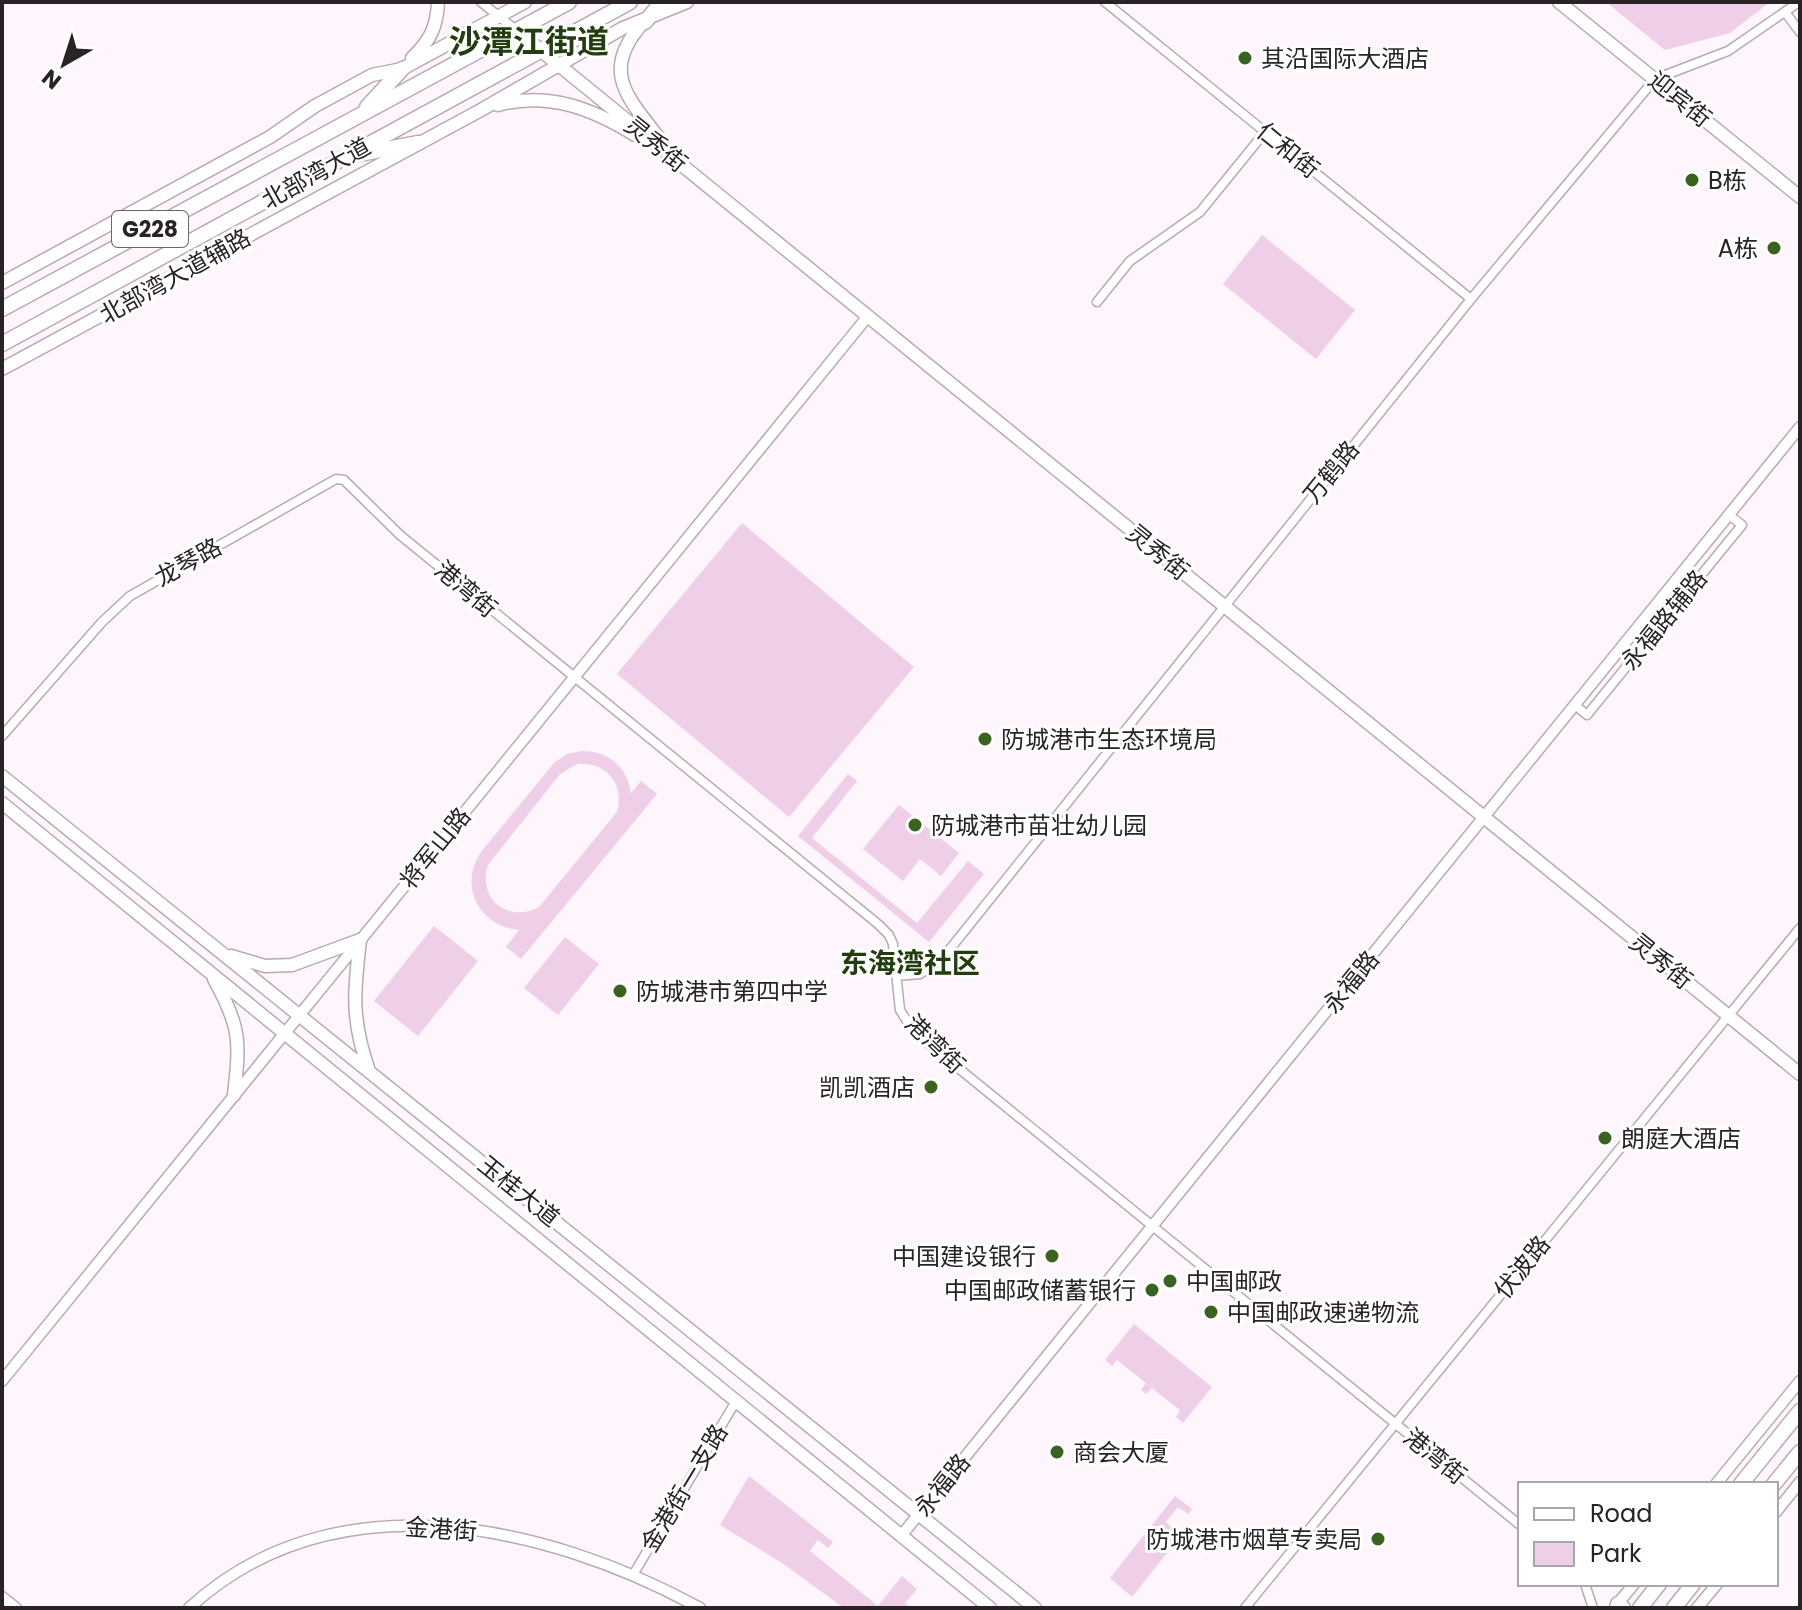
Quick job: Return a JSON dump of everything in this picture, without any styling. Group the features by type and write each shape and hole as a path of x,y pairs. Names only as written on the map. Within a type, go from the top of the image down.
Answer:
{"main road":[{"path":"358,116 432,36 438,2"},
{"path":"2,283 270,137 315,106 372,75 402,69 525,2"},
{"name":"北部湾大道","path":"2,309 569,2"},
{"name":"北部湾大道","path":"2,344 630,2"},
{"path":"662,2 633,34 625,49 621,83 675,160"},
{"name":"北部湾大道辅路","path":"2,369 481,110 623,28 645,22 687,2"},
{"name":"迎宾街","path":"1559,2 1800,197"},
{"name":"灵秀街","path":"517,31 1800,1074"},
{"path":"481,110 510,102 541,99 576,106 610,119 675,160"},
{"path":"347,156 418,143"},
{"name":"玉桂大道","path":"2,776 1035,1608"},
{"name":"玉桂大道","path":"2,803 990,1608"},
{"path":"224,953 265,966 292,965 360,940 354,1012 357,1036 368,1069"},
{"path":"210,972 229,1005 238,1032 234,1095"},
{"path":"1743,1482 1800,1411"},
{"path":"1776,1482 1800,1452"},
{"path":"1640,1608 1657,1586"},
{"path":"1674,1608 1691,1586"}],"street":[{"path":"481,2 517,31"},
{"name":"仁和街","path":"1105,2 1471,299"},
{"name":"万鹤路","path":"896,976 920,974 942,959 1471,299 1655,79 1728,51 1799,2"},
{"path":"1785,12 1800,32"},
{"path":"1097,302 1130,261 1200,212 1265,132"},
{"name":"将军山路","path":"2,1381 868,316"},
{"name":"永福路","path":"901,1536 1800,427"},
{"name":"龙琴路","path":"2,736 102,622 130,596 336,479 344,480 400,535"},
{"name":"永福路辅路","path":"1575,705 1587,715 1742,525 1729,515"},
{"name":"港湾街","path":"400,535 878,924 893,944 903,1018 920,1035 1518,1523"},
{"name":"伏波路","path":"1245,1608 1800,928"},
{"path":"1718,1482 1800,1381"},
{"name":"金港街一支路","path":"633,1575 736,1401"},
{"path":"1778,1510 1800,1482"},
{"name":"金港街","path":"189,1608 219,1583 278,1551 334,1533 408,1524 486,1532 561,1549 633,1575 700,1608"},
{"path":"1586,1586 1593,1608"},
{"path":"1618,1607 1633,1586"},
{"path":"1697,1608 1715,1586"},
{"path":"2,1597 16,1608"}],"green space":[{"path":"1606,2 1770,2 1730,33 1665,50"},
{"path":"1262,235 1355,310 1316,359 1223,284"},
{"path":"742,523 914,667 789,817 617,674"},
{"path":"582,751 608,757 621,768 631,793 641,781 657,794 521,959 506,947 519,930 493,921 476,902 472,891 474,865 481,852 554,763 567,754","holes":["577,764 597,766 611,776 618,792 617,812 539,907 527,911 506,910 491,897 487,888 488,865 560,774"]},
{"path":"848,774 857,781 812,838 917,923 968,861 984,874 929,942 798,836"},
{"path":"899,805 959,853 941,876 920,859 903,881 863,849"},
{"path":"434,926 478,961 418,1036 374,1001"},
{"path":"565,937 599,964 558,1015 524,988"},
{"path":"1134,1324 1212,1387 1183,1423 1176,1417 1180,1410 1152,1388 1146,1394 1141,1390 1146,1383 1117,1360 1112,1366 1105,1360"},
{"path":"749,1476 833,1542 828,1548 818,1540 810,1551 878,1606 902,1576 917,1589 905,1603 911,1608 844,1608 782,1563 720,1525"},
{"path":"1175,1496 1192,1509 1188,1514 1178,1507 1166,1522 1175,1531 1167,1553 1132,1597 1110,1578"}],"place":[{"name":"其沿国际大酒店","path":"1245,58"},
{"name":"B栋","path":"1692,180"},
{"name":"A栋","path":"1774,248"},
{"name":"防城港市生态环境局","path":"985,739"},
{"name":"防城港市苗壮幼儿园","path":"915,825"},
{"name":"防城港市第四中学","path":"620,991"},
{"name":"凯凯酒店","path":"931,1087"},
{"name":"朗庭大酒店","path":"1605,1138"},
{"name":"中国建设银行","path":"1052,1256"},
{"name":"中国邮政","path":"1170,1281"},
{"name":"中国邮政储蓄银行","path":"1152,1290"},
{"name":"中国邮政速递物流","path":"1211,1312"},
{"name":"商会大厦","path":"1057,1452"},
{"name":"防城港市烟草专卖局","path":"1378,1539"}],"district":[{"name":"沙潭江街道","path":"529,41"},
{"name":"东海湾社区","path":"910,963"}]}
